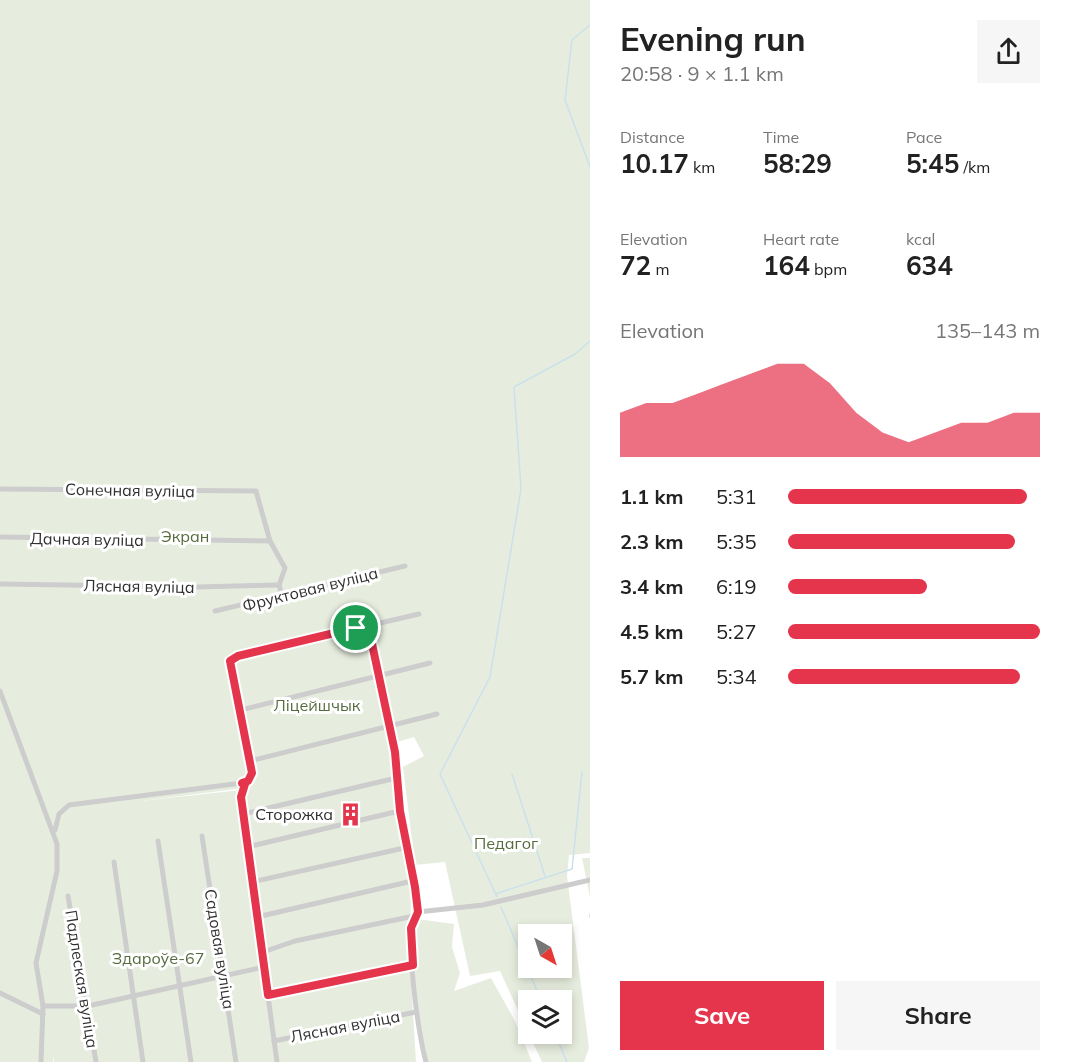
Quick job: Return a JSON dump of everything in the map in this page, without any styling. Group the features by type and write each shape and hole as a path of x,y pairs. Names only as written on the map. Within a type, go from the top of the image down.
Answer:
{"street":[{"name":"Сонечная вуліца","path":"0,489 256,491 259,495 270,541"},
{"name":"Дачная вуліца","path":"0,537 270,541"},
{"path":"270,541 285,568 279,585 282,595"},
{"name":"Фруктовая вуліца","path":"215,611 405,566"},
{"name":"Лясная вуліца","path":"0,584 196,587 279,585"},
{"path":"41,1062 44,1014 36,963 57,871 55,832 59,814 69,805 242,783 251,777 250,761 230,665 231,659 419,614"},
{"path":"368,625 388,728 395,752 400,811 416,914 411,938 416,1012 426,1062"},
{"path":"241,710 430,663"},
{"path":"0,691 55,832"},
{"path":"250,761 437,714"},
{"path":"243,814 392,779"},
{"path":"242,783 245,784 241,792 247,847 277,1062"},
{"path":"247,847 395,812"},
{"name":"Садовая вуліца","path":"202,836 236,1062"},
{"path":"158,841 191,1062"},
{"path":"252,882 404,849"},
{"path":"114,862 143,1062"},
{"path":"262,952 295,941 416,914 483,905 590,880"},
{"path":"257,917 408,882"},
{"name":"Падлеская вуліца","path":"68,896 96,1062"},
{"path":"268,995 413,965"},
{"path":"43,1006 88,1006 264,967"},
{"path":"0,993 44,1014"},
{"name":"Лясная вуліца","path":"274,1041 416,1012"}],"green space":[{"path":"0,0 590,0 590,853 569,855 567,876 589,1048 584,1062 542,1062 534,1044 572,1044 572,990 518,990 518,1010 500,971 470,976 445,862 415,865 403,767 424,756 414,737 397,742 411,884 410,955 409,948 416,1062 54,1062 53,1056 53,1062 0,1062","holes":["236,789 241,790 141,801"]},
{"path":"582,858 590,858 590,897"},
{"path":"417,919 454,924 452,947 460,973 454,991 491,978 518,1028 518,1044 525,1044 532,1062 423,1062 426,1059 410,957"}],"waterway":[{"path":"590,25 572,40 565,100 590,167"},
{"path":"497,897 440,774 490,677 521,489 514,387 575,354 590,341"},
{"path":"495,894 572,869 582,772"},
{"path":"512,774 545,876"},
{"path":"501,907 537,990"},
{"path":"559,1044 567,1062"}],"place":[{"name":"Сторожка","path":"351,814"}],"route":[{"path":"368,625 387,724 395,752 400,811 418,912 414,916 411,928 413,965 268,995 241,797 245,784 242,783 248,781 252,773 230,661 238,656 356,628 368,625"}],"park label":[{"name":"Экран","path":"185,536"},
{"name":"Ліцейшчык","path":"317,705"},
{"name":"Педагог","path":"506,843"},
{"name":"Здароўе-67","path":"158,958"}]}
